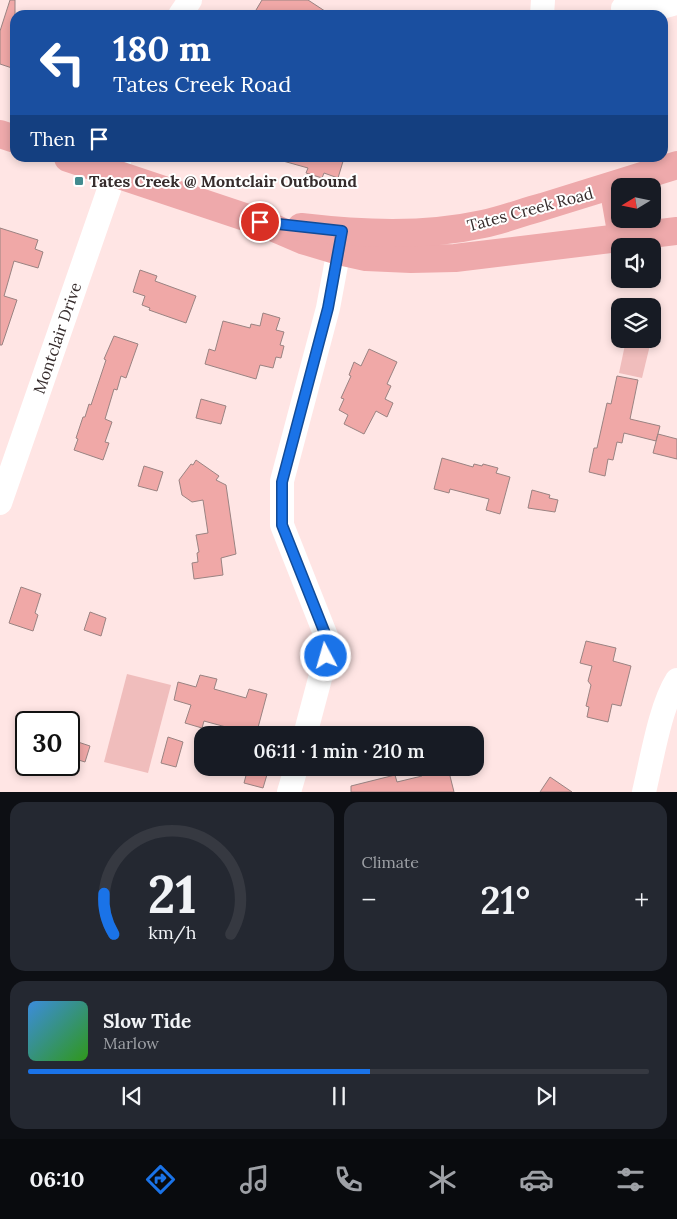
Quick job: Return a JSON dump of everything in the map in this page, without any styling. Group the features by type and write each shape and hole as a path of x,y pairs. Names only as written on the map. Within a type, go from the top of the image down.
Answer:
{"main road":[{"name":"Tates Creek Road","path":"96,162 117,165 302,240 341,241 389,233 437,231 484,224 611,187"},
{"name":"Tates Creek Road","path":"637,178 677,165"},
{"path":"620,228 622,238"},
{"name":"Tates Creek Road","path":"622,238 677,231"},
{"name":"Tates Creek Road","path":"341,241 366,257 411,259 455,258 611,239"}],"street":[{"path":"620,8 665,6 677,3"},
{"name":"Montclair Drive","path":"0,504 117,165"},
{"path":"307,726 326,656 326,636 282,525 282,482 328,308 341,241"},
{"path":"644,792 663,714 671,689 677,680"},
{"path":"289,792 294,776"}],"shaded area":[{"path":"624,348 649,348 642,378 619,373"},
{"path":"127,674 171,685 148,773 104,762"}],"building":[{"path":"10,0 15,0 15,10 10,10 10,67 0,64 0,31"},
{"path":"262,0 308,0 323,10 256,10"},
{"path":"287,162 343,162 338,178 324,173 322,178 306,173 308,168"},
{"path":"0,228 38,240 35,249 43,252 38,268 14,261 4,296 17,300 2,345 0,345"},
{"path":"140,270 157,276 155,281 196,296 186,323 149,310 150,308 142,305 145,296 133,292"},
{"path":"263,313 280,318 276,330 284,332 280,345 284,346 281,358 276,357 273,368 260,365 256,379 205,364 209,349 215,351 223,321 250,328 251,324 260,326"},
{"path":"114,336 138,344 126,378 121,376 117,390 114,389 105,419 112,422 105,442 109,443 103,460 74,450 83,417 85,417 89,404 91,405 106,360 104,359"},
{"path":"369,349 397,362 387,384 391,386 385,399 393,403 387,417 376,411 364,434 344,424 348,415 339,410 344,399 341,398 351,376 349,375 354,362 361,366"},
{"path":"617,376 638,380 630,419 660,426 656,441 624,433 622,443 617,442 613,460 608,459 605,476 589,472 594,448 597,448 607,403 611,404"},
{"path":"201,399 226,406 221,424 196,418"},
{"path":"658,434 677,439 677,459 653,453"},
{"path":"442,458 473,467 474,464 482,466 483,464 498,468 496,473 510,477 500,514 486,510 489,499 450,489 449,493 434,489"},
{"path":"196,460 219,476 216,480 226,485 236,554 221,558 223,575 194,579 192,563 198,562 197,553 199,552 196,535 208,533 203,500 192,502 182,495 179,480"},
{"path":"144,466 163,472 157,491 138,486"},
{"path":"532,490 550,495 549,498 558,500 555,512 528,508"},
{"path":"21,587 41,594 35,613 38,615 33,631 9,623"},
{"path":"90,612 106,618 101,636 84,630"},
{"path":"586,641 616,648 613,661 631,666 621,706 612,704 608,722 587,717 589,707 586,706 591,685 588,681 592,666 580,663"},
{"path":"200,675 217,679 214,689 246,698 249,689 267,694 258,726 222,726 204,721 203,726 185,723 191,705 174,700 178,682 196,687"},
{"path":"168,737 183,742 176,767 161,763"},
{"path":"80,743 90,746 85,762 80,760"},
{"path":"246,776 267,776 263,788 244,783"},
{"path":"391,776 395,776 397,782 422,776 450,776 454,792 351,792 351,786"},
{"path":"550,777 572,792 540,792"}],"place":[{"name":"Tates Creek @ Montclair Outbound","path":"79,181"}],"route":[{"path":"260,222 342,231 328,308 282,482 282,525 326,636 326,656"}]}
